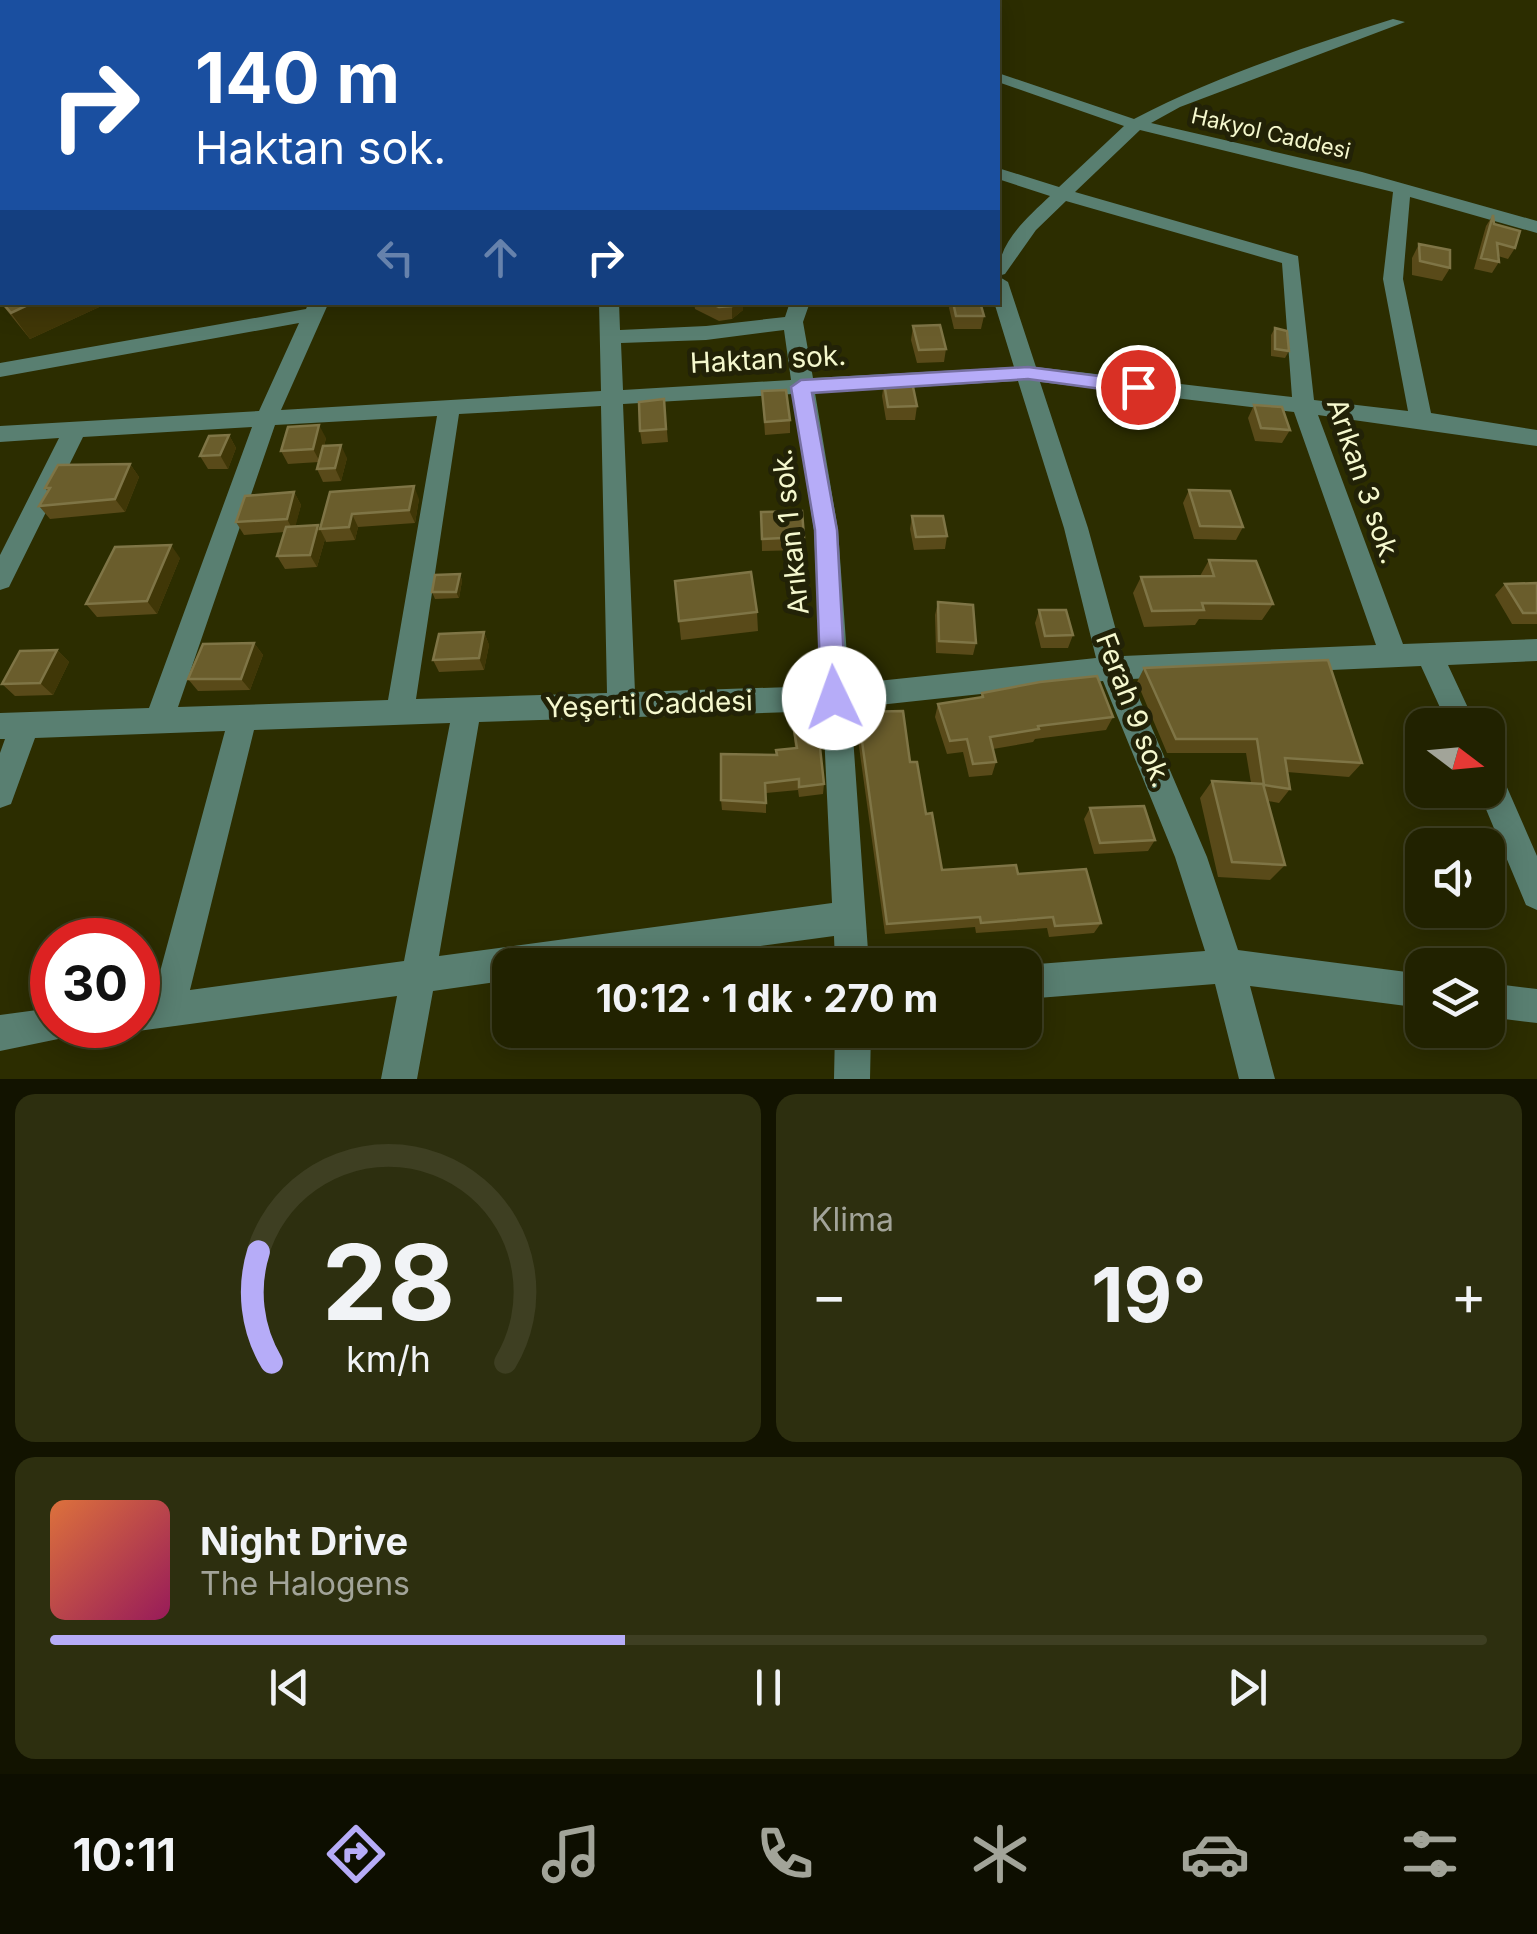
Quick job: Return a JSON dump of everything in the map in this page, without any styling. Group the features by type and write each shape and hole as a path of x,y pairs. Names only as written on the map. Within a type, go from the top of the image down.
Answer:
{"street":[{"name":"Ferah 9 sok.","path":"1000,279 1029,226 1136,124 1174,104 1314,48 1398,22"},
{"name":"Hakyol Caddesi","path":"1000,78 1136,124 1402,188 1537,227"},
{"path":"1000,175 1060,196"},
{"path":"1402,188 1393,279 1404,348 1422,421"},
{"name":"Arıkan 3 sok.","path":"1060,196 1225,236 1291,260 1304,408 1394,656"},
{"name":"Ferah 9 sok.","path":"1000,289 1076,528 1112,668 1191,856 1227,966 1257,1079"},
{"path":"609,305 621,706"},
{"path":"0,370 316,308"},
{"path":"159,721 266,418 316,308"},
{"path":"611,337 706,334 796,312"},
{"name":"Arıkan 1 sok.","path":"796,312 801,387 826,530 851,948"},
{"name":"Haktan sok.","path":"0,434 1028,373 1537,438"},
{"path":"400,713 449,408"},
{"path":"0,580 75,430"},
{"name":"Yeşerti Caddesi","path":"12,726 834,698 1112,668 1537,650"},
{"path":"1429,655 1454,708"},
{"path":"399,1079 467,710"},
{"path":"160,986 243,718"},
{"path":"0,794 12,726"},
{"path":"1500,808 1537,894"},
{"path":"160,1011 849,917"},
{"path":"1042,981 1227,966 1405,990"},
{"path":"1505,1002 1537,1006"},
{"path":"0,1033 30,1029"},
{"path":"852,1079 853,1048"}],"building":[{"path":"1493,215 1494,224 1520,231 1515,248 1497,243 1499,262 1481,258"},
{"path":"1419,244 1450,250 1450,268 1420,261"},
{"path":"4,305 28,305 11,313"},
{"path":"954,305 981,305 984,316 956,316"},
{"path":"940,325 946,349 919,350 913,326"},
{"path":"1275,328 1287,331 1289,351 1275,349"},
{"path":"912,382 917,406 888,407 884,383"},
{"path":"786,390 790,420 765,422 762,391"},
{"path":"664,399 666,429 640,431 639,402"},
{"path":"1254,405 1282,407 1290,430 1261,428"},
{"path":"319,425 313,449 281,451 288,427"},
{"path":"229,435 220,455 200,456 209,436"},
{"path":"341,445 335,468 317,469 323,446"},
{"path":"130,464 115,499 39,506 58,465"},
{"path":"414,486 409,510 352,514 349,527 320,529 330,492"},
{"path":"1189,490 1230,491 1243,527 1200,526"},
{"path":"294,492 287,519 236,522 245,496"},
{"path":"802,511 804,537 762,539 761,512"},
{"path":"912,516 943,516 947,536 916,537"},
{"path":"318,525 310,555 277,556 286,527"},
{"path":"171,545 147,601 86,604 115,547"},
{"path":"1209,560 1256,561 1273,604 1202,603 1204,610 1152,611 1141,577 1214,576"},
{"path":"751,572 757,612 679,621 675,581"},
{"path":"460,574 456,592 432,592 435,575"},
{"path":"1537,583 1537,613 1523,613 1505,584"},
{"path":"938,602 973,605 976,643 939,641"},
{"path":"1039,610 1066,610 1073,635 1045,636"},
{"path":"484,632 479,658 433,660 439,634"},
{"path":"254,643 241,679 188,679 203,644"},
{"path":"57,650 40,683 2,684 20,651"},
{"path":"1328,660 1362,763 1285,758 1290,789 1264,785 1257,739 1176,739 1144,668"},
{"path":"1097,676 1113,717 1038,726 1039,729 990,737 996,762 973,764 967,739 950,741 938,704 1040,682"},
{"path":"816,711 824,784 799,787 799,779 765,783 766,803 721,800 721,754 777,755 776,750 797,748 792,718"},
{"path":"903,711 910,762 917,762 926,814 932,813 942,870 1016,865 1018,874 1086,869 1101,923 1055,926 1053,917 981,923 980,917 887,924 858,712"},
{"path":"1212,781 1263,784 1285,865 1232,862"},
{"path":"1144,806 1155,840 1100,843 1090,808"}],"route":[{"path":"834,698 826,530 801,387 1028,373 1138,387"}]}
